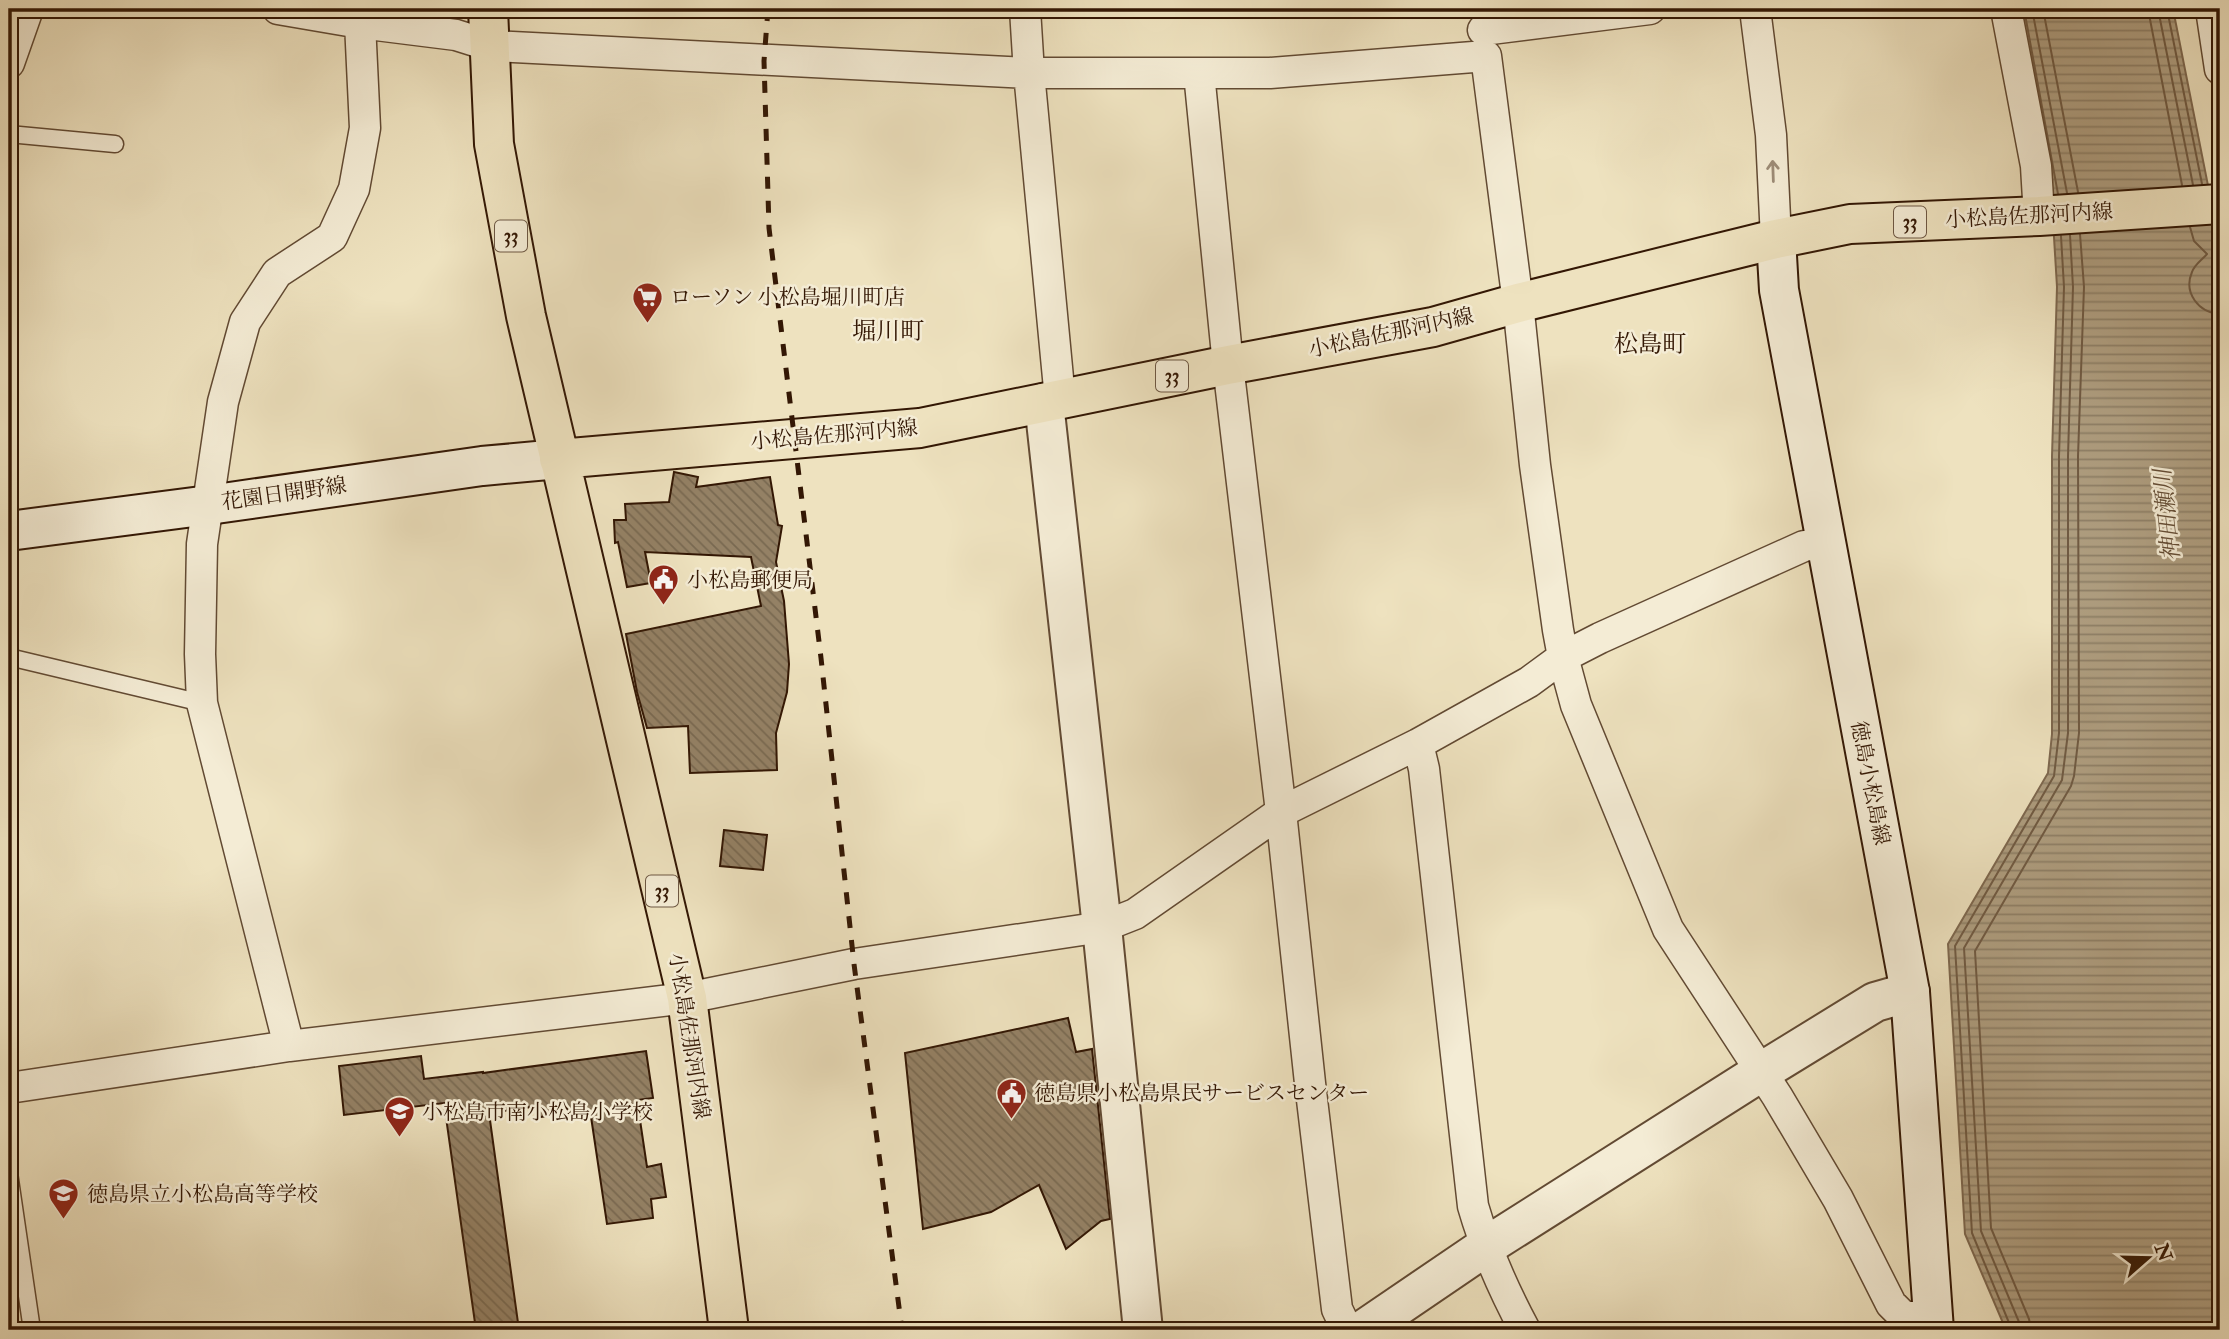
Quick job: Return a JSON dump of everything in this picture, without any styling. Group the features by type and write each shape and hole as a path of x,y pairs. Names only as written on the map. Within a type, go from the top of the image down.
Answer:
{"main road":[{"name":"小松島佐那河内線","path":"488,9 494,144 526,316 687,998 729,1330"},
{"name":"小松島佐那河内線","path":"559,459 920,428 1228,365 1433,327 1518,303 1776,239 1850,224 2042,216 2220,204"},
{"name":"徳島小松島線","path":"1776,239 1779,290 1910,992 1933,1325"},
{"path":"1052,401 1143,1330"},
{"name":"花園日開野線","path":"9,531 482,466 559,459"},
{"path":"1363,1329 1485,1247 1761,1072 1875,1002 1910,992"}],"street":[{"path":"9,64 28,9"},
{"path":"278,9 360,23 456,34 491,46 1029,73 1270,73 1483,32 1650,9"},
{"path":"1025,9 1052,401"},
{"path":"1755,9 1772,135 1776,239"},
{"path":"2006,9 2036,166 2042,216"},
{"path":"2211,9 2220,69"},
{"path":"289,1046 202,703 202,544 223,402 245,322 277,273 332,237 354,189 365,128 360,23"},
{"path":"1483,32 1518,303 1535,465 1563,657 1576,705 1668,929 1839,1199 1891,1304 1903,1316 1933,1325"},
{"path":"1199,73 1228,365 1337,1309 1363,1329"},
{"path":"9,1088 289,1046 687,998 854,964 1102,926 1135,914 1281,812 1418,744 1529,682 1563,657 1804,546 1826,543"},
{"path":"1418,744 1424,769 1473,1206 1499,1281 1525,1330"}],"lane":[{"path":"9,134 115,144"},
{"path":"9,657 202,703"},
{"path":"9,1173 32,1330"}],"water":[{"name":"神田瀬川","path":"2016,9 2173,9 2220,246 2220,279 2216,282 2220,302 2220,1330 2006,1330 1965,1234 1948,944 2048,773 2052,734 2052,456 2057,287 2051,187"}],"building":[{"path":"674,472 698,477 696,487 770,477 778,525 782,526 776,562 784,601 789,664 787,692 776,733 777,770 690,773 688,726 647,728 626,634 761,606 751,557 645,552 651,583 627,587 618,542 615,543 614,520 626,520 625,504 669,502"},
{"path":"724,830 767,835 763,870 720,866"},
{"name":"徳島県小松島県民サービスセンター","path":"1068,1018 1076,1052 1092,1049 1110,1219 1101,1221 1066,1249 1039,1185 991,1212 923,1229 905,1053"},
{"path":"646,1051 653,1098 637,1100 647,1167 661,1164 666,1197 651,1199 653,1218 607,1224 590,1110 540,1117 539,1106 489,1113 519,1330 476,1330 444,1103 344,1115 339,1066 421,1056 424,1079"}],"waterway":[{"path":"9,91 18,67"}],"railway":[{"path":"768,9 764,61 769,228 821,658 854,964 902,1330"}],"place":[{"name":"ローソン 小松島堀川町店","path":"647,324"},
{"name":"小松島郵便局","path":"664,607"},
{"name":"徳島県小松島県民サービスセンター","path":"1011,1120"},
{"name":"小松島市南小松島小学校","path":"399,1139"},
{"name":"徳島県立小松島高等学校","path":"64,1221"}],"district":[{"name":"堀川町","path":"888,331"},
{"name":"松島町","path":"1650,344"}]}
